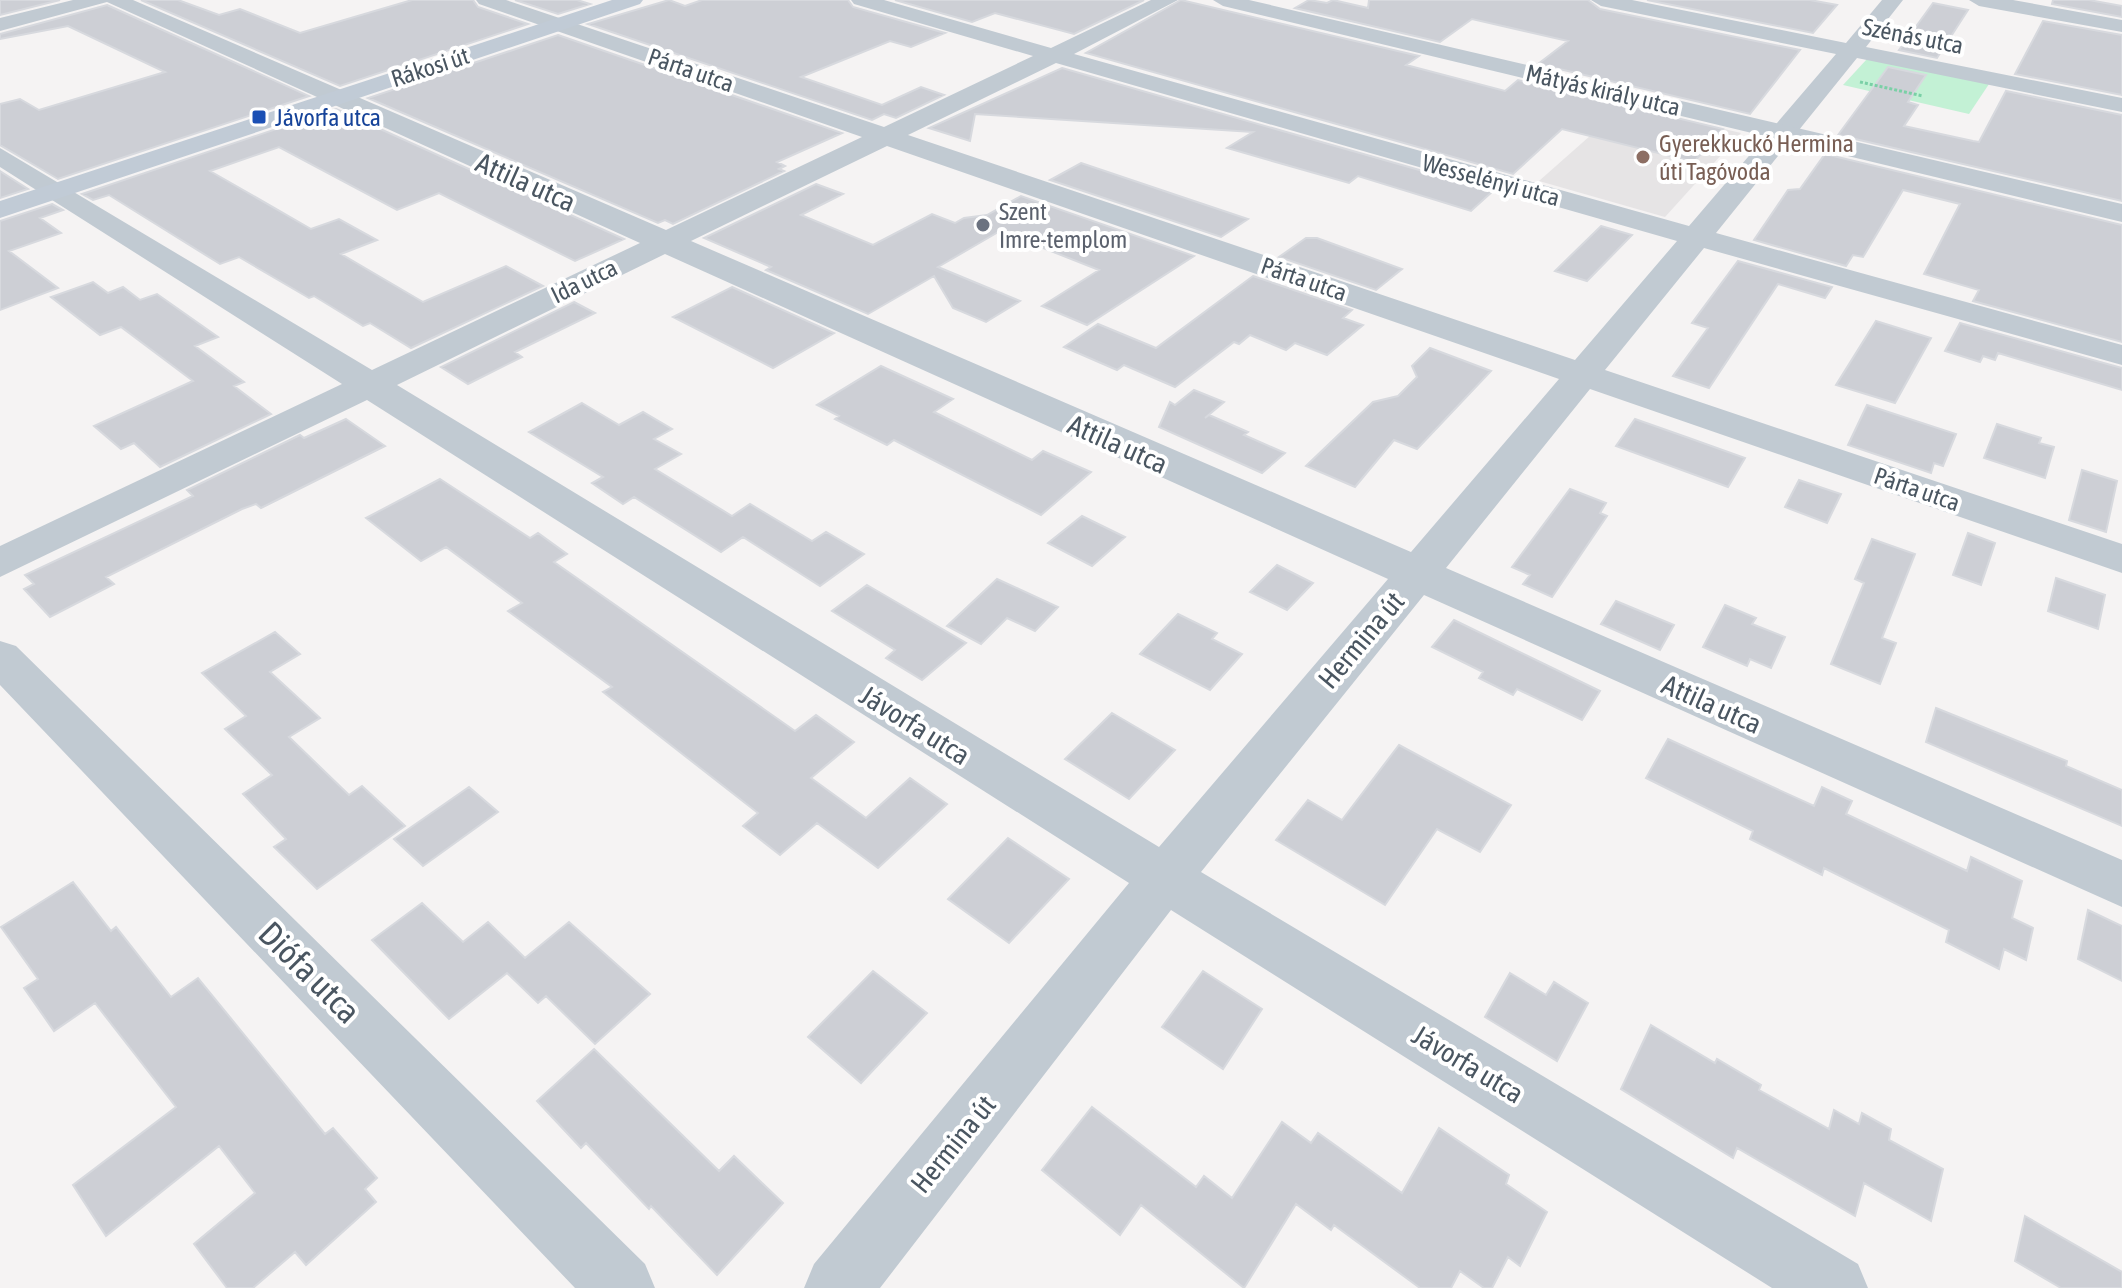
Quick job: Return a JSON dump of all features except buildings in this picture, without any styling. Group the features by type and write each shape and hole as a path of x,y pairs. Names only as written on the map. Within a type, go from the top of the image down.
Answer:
{"main road":[{"name":"Rákosi út","path":"0,210 633,0"}],"street":[{"path":"0,25 98,0"},
{"name":"Attila utca","path":"116,0 2122,884"},
{"name":"Párta utca","path":"486,0 2122,559"},
{"name":"Wesselényi utca","path":"861,0 1433,164 2122,355"},
{"name":"Ida utca","path":"0,563 1168,0"},
{"name":"Mátyás király utca","path":"1223,0 2122,213"},
{"name":"Szénás utca","path":"1601,0 1842,63 2122,105"},
{"name":"Hermina út","path":"838,1288 1165,878 1580,374 1700,237 1893,0"},
{"path":"1979,0 2122,26"},
{"name":"Jávorfa utca","path":"0,156 367,386 1834,1288"},
{"name":"Diófa utca","path":"0,657 621,1288"}],"path":[{"path":"1842,63 1923,96"}],"shaded area":[{"name":"Gyerekkuckó Hermina úti Tagóvoda","path":"1625,105 1741,133 1665,217 1539,181"}],"green space":[{"path":"1867,59 1989,84 1969,114 1843,85"}],"place":[{"name":"Jávorfa utca","path":"259,117"},
{"name":"Gyerekkuckó Hermina úti Tagóvoda","path":"1643,157"},
{"name":"Szent Imre-templom","path":"983,225"}]}
